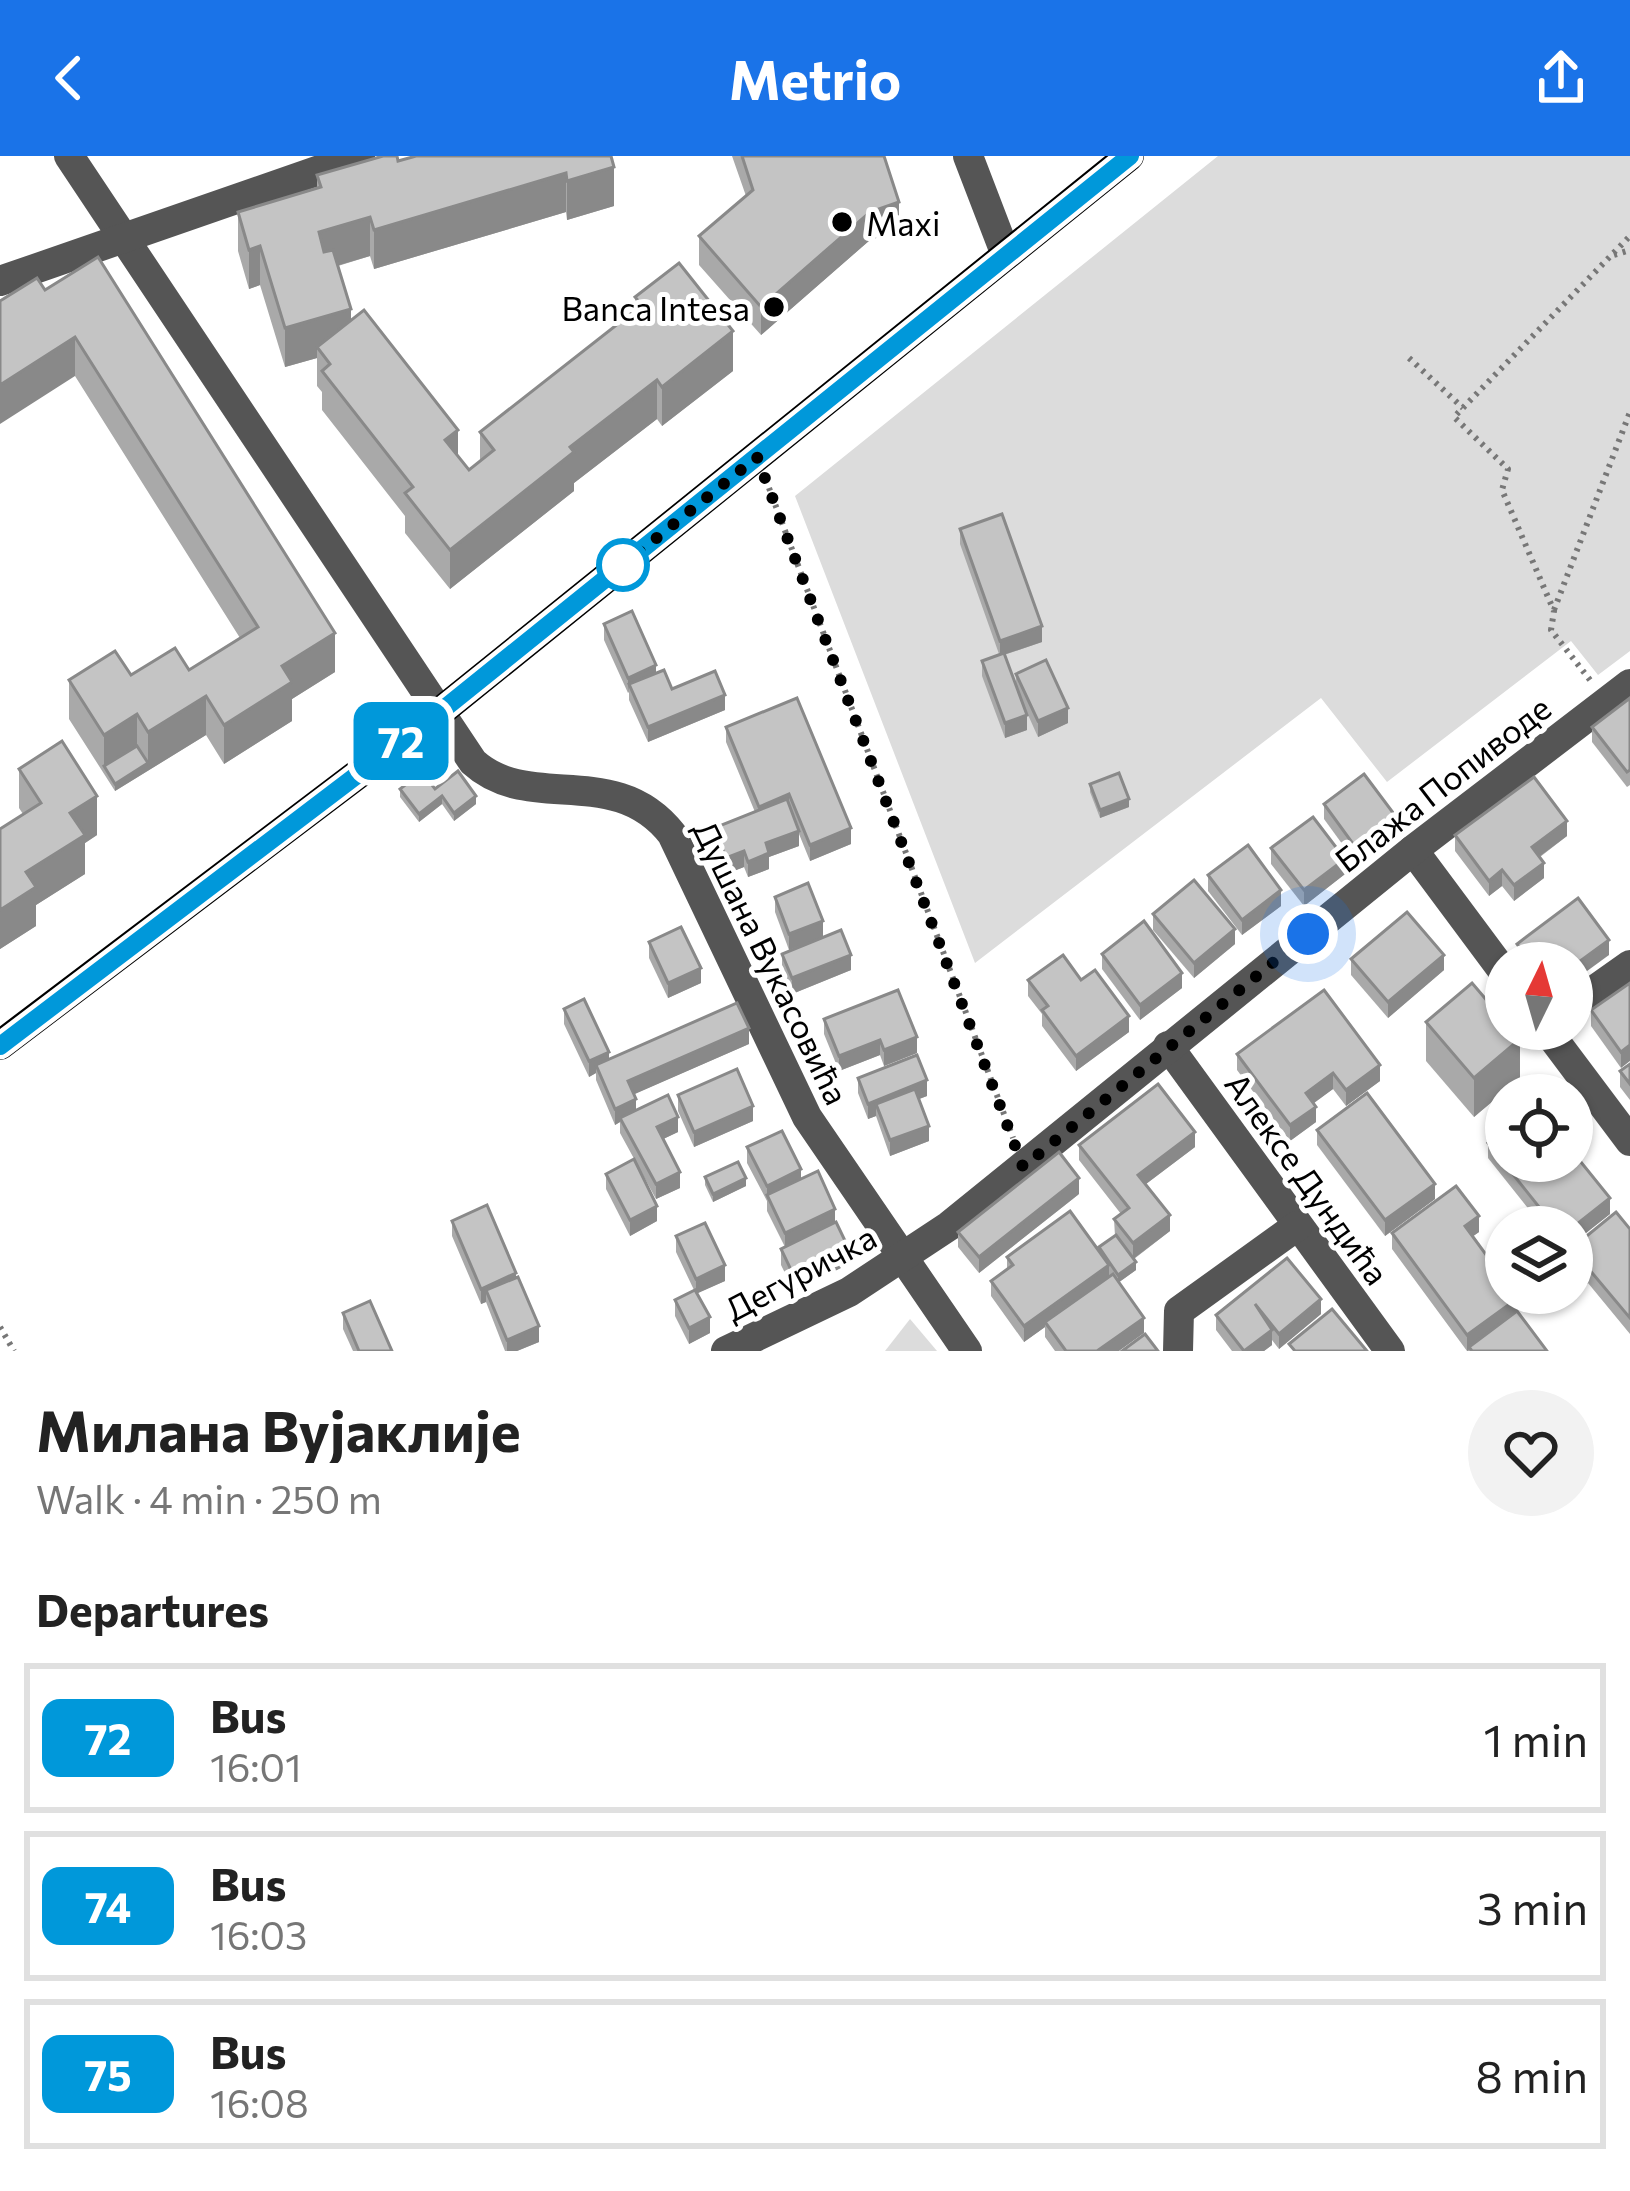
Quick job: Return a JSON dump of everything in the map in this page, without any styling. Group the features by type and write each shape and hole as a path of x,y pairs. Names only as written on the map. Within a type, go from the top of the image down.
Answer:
{"main road":[{"path":"0,1046 440,712 1130,156"}],"street":[{"name":"Душана Вукасовића","path":"69,156 473,762 515,783 620,795 659,818 688,866 807,1117 841,1174 907,1256 968,1351"},
{"path":"0,281 360,156"},
{"path":"968,156 1006,255"},
{"name":"Блажа Попиводе","path":"907,1256 1413,850 1630,684"},
{"path":"1413,850 1485,947"},
{"path":"1593,991 1630,965"},
{"name":"Алексе Дундића","path":"1168,1046 1390,1351"},
{"path":"1562,1050 1630,1142"},
{"path":"1178,1351 1178,1311 1297,1226"},
{"name":"Дегуричка","path":"726,1351 849,1292 907,1256"}],"path":[{"path":"1554,611 1502,490 1508,469 1454,418 1630,236"},
{"path":"1610,256 1630,250"},
{"path":"1409,358 1463,408"},
{"path":"1564,647 1551,630 1554,611 1630,412"},
{"path":"757,457 1023,1167"},
{"path":"0,1327 14,1351"}],"shaded area":[{"path":"1218,156 1630,156 1630,651 1598,675 1571,641 1387,782 1321,698 975,963 795,496"},
{"path":"910,1319 937,1351 885,1351"}],"building":[{"path":"397,156 398,161 416,156 611,156 614,167 567,181 566,173 374,230 370,217 319,232 324,252 333,250 351,309 285,328 260,246 249,250 238,212 321,187 317,175"},
{"path":"742,156 884,156 899,202 870,212 761,307 699,236 753,190"},
{"path":"98,257 335,633 282,666 292,682 224,725 206,696 148,732 137,714 104,735 69,680 115,651 131,675 175,648 189,670 258,627 75,337 0,385 0,301 37,278 45,290"},
{"path":"679,263 733,331 662,387 657,380 570,447 574,452 450,550 405,493 413,487 322,371 330,364 317,347 364,310 458,430 445,440 469,470 494,450 480,432 642,305 635,297"},
{"path":"1002,514 1042,626 1000,641 960,529"},
{"path":"632,611 656,665 628,678 604,624"},
{"path":"1004,653 1027,715 1005,723 982,661"},
{"path":"1046,660 1068,708 1038,721 1016,674"},
{"path":"664,670 672,689 715,671 725,695 648,727 629,684"},
{"path":"797,698 851,828 810,845 789,794 759,807 726,727"},
{"path":"1630,698 1630,770 1627,772 1592,727"},
{"path":"62,741 97,796 70,813 85,835 26,872 36,887 0,910 0,829 41,803 19,769"},
{"path":"137,746 148,763 115,784 104,766"},
{"path":"458,771 476,796 454,813 442,796 419,814 400,789 422,772 435,789"},
{"path":"1119,773 1129,799 1100,810 1090,784"},
{"path":"1364,774 1397,818 1356,848 1324,804"},
{"path":"1534,777 1567,821 1532,847 1544,863 1514,885 1502,870 1489,881 1455,835"},
{"path":"787,799 799,831 766,843 769,853 748,862 744,851 726,858 714,828"},
{"path":"1313,817 1345,859 1304,890 1271,848"},
{"path":"1248,845 1281,890 1242,920 1208,875"},
{"path":"1194,880 1235,929 1194,963 1153,914"},
{"path":"808,883 823,921 789,934 775,897"},
{"path":"1578,898 1609,940 1593,952 1593,942 1520,942"},
{"path":"1407,912 1444,955 1388,1002 1351,959"},
{"path":"1144,921 1182,973 1140,1005 1102,954"},
{"path":"681,927 701,968 668,983 649,942"},
{"path":"841,930 851,955 792,978 782,954"},
{"path":"1063,955 1081,980 1095,970 1129,1016 1076,1056 1042,1010 1048,1006 1028,980"},
{"path":"1472,983 1485,998 1485,1050 1507,1050 1474,1078 1426,1022"},
{"path":"1630,983 1630,1045 1621,1052 1593,1009"},
{"path":"898,990 917,1037 884,1050 880,1040 839,1056 824,1019"},
{"path":"1324,990 1380,1065 1346,1090 1333,1073 1306,1093 1316,1107 1290,1125 1237,1054"},
{"path":"584,999 609,1052 589,1061 564,1009"},
{"path":"737,1003 749,1028 628,1081 636,1099 615,1109 596,1065"},
{"path":"917,1055 927,1080 868,1104 858,1078"},
{"path":"1630,1064 1630,1084 1620,1071"},
{"path":"737,1069 753,1106 694,1132 678,1095"},
{"path":"1158,1084 1195,1132 1138,1175 1170,1215 1133,1243 1114,1219 1129,1208 1079,1145"},
{"path":"915,1089 929,1126 890,1140 876,1104"},
{"path":"1367,1093 1435,1184 1385,1220 1317,1130"},
{"path":"668,1095 678,1117 657,1127 680,1172 656,1184 620,1118"},
{"path":"782,1131 801,1169 767,1186 747,1147"},
{"path":"1059,1152 1079,1178 979,1257 958,1232"},
{"path":"634,1159 657,1206 630,1220 606,1174"},
{"path":"738,1162 746,1178 713,1194 705,1177"},
{"path":"818,1171 835,1209 785,1233 767,1195"},
{"path":"1593,1177 1610,1198 1593,1211 1593,1206 1538,1206 1519,1182 1593,1182"},
{"path":"1456,1186 1479,1216 1465,1226 1485,1253 1485,1314 1496,1314 1467,1335 1392,1233"},
{"path":"487,1205 516,1273 481,1289 452,1221"},
{"path":"1070,1211 1109,1265 1024,1326 991,1281 1013,1265 1007,1257"},
{"path":"1616,1212 1630,1229 1630,1318 1593,1274 1593,1231"},
{"path":"836,1222 849,1249 794,1276 781,1249"},
{"path":"705,1223 725,1265 696,1279 676,1236"},
{"path":"1116,1235 1136,1262 1118,1275 1099,1247"},
{"path":"1287,1258 1321,1299 1279,1334 1255,1304 1272,1330 1244,1351 1216,1315"},
{"path":"1113,1274 1144,1318 1097,1351 1066,1351 1045,1322"},
{"path":"518,1277 539,1326 507,1340 486,1290"},
{"path":"695,1290 710,1317 689,1328 675,1300"},
{"path":"370,1301 392,1351 359,1351 343,1313"},
{"path":"1332,1309 1367,1351 1295,1351 1289,1344"},
{"path":"1519,1314 1547,1351 1472,1351 1469,1347"},
{"path":"1145,1334 1158,1351 1122,1351"}],"bus line":[{"name":"72","path":"0,1046 440,712 1130,156"}],"place":[{"name":"Maxi","path":"842,222"},
{"name":"Banca Intesa","path":"774,307"}],"route":[{"path":"623,565 757,457 1023,1167 1308,934"}]}
